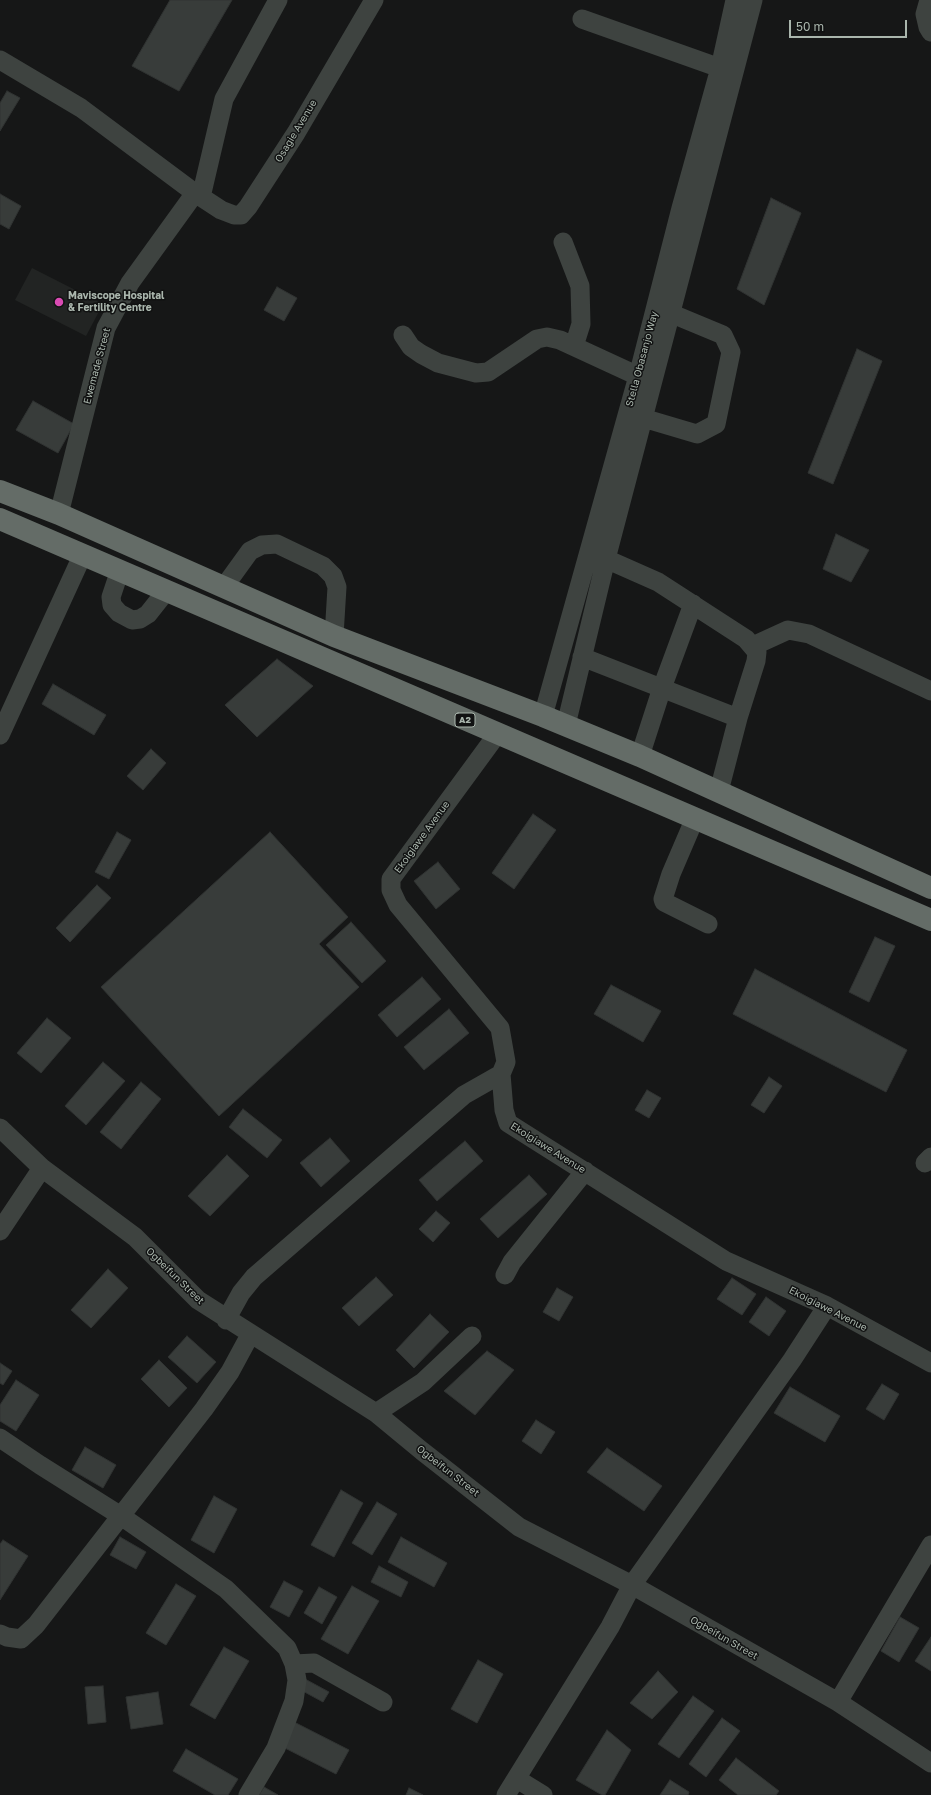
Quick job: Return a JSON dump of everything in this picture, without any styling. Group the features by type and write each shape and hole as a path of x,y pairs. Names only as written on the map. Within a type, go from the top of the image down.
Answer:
{"highway":[{"path":"0,491 58,514 334,636 566,725 640,756 931,888"},
{"name":"A2","path":"0,519 931,920"}],"street":[{"path":"1,63 81,108 198,195 224,99 278,0"},
{"name":"Osagie Avenue","path":"198,195 222,210 234,215 241,215 248,207 296,133 374,0"},
{"name":"Stella Obasanjo Way","path":"542,716 638,376 681,208 720,68 735,0"},
{"path":"566,725 606,559 752,0"},
{"path":"929,0 926,14 928,27 931,32"},
{"path":"582,19 720,68"},
{"name":"Ewemade Street","path":"58,514 106,328 130,284 198,195"},
{"path":"563,242 580,286 581,324 574,346"},
{"path":"643,418 697,434 716,424 732,352 723,335 670,313"},
{"path":"403,335 411,347 438,363 476,373 488,372 536,339 547,337 560,340 574,346 638,376"},
{"path":"224,587 250,551 262,545 277,544 323,566 333,576 337,587 334,636"},
{"path":"0,735 83,554"},
{"path":"606,559 658,582 694,604 746,638 754,646 757,652 756,661 738,718 719,791"},
{"path":"120,570 111,597 112,605 119,613 132,620 140,619 148,614 167,590"},
{"path":"640,756 662,688 694,604"},
{"path":"754,646 788,630 809,634 931,691"},
{"path":"582,657 738,718"},
{"name":"Ekoigiawe Avenue","path":"498,734 391,879 391,890 398,905 500,1028 506,1062 501,1074 504,1110 508,1124 726,1261 827,1306 931,1363"},
{"path":"695,818 671,874 663,899 664,902 708,924"},
{"path":"226,1320 241,1293 254,1277 464,1095 501,1074"},
{"name":"Ogbeifun Street","path":"0,1128 42,1168 135,1237 198,1300 226,1320 376,1414 519,1527 632,1584 838,1702 931,1763"},
{"path":"0,1231 42,1168"},
{"path":"505,1276 512,1262 585,1171"},
{"path":"506,1795 610,1627 632,1584 792,1360 827,1306"},
{"path":"0,1634 6,1638 21,1639 36,1625 230,1372 250,1335"},
{"path":"376,1414 423,1382 472,1336"},
{"path":"0,1438 40,1466 121,1516 226,1589 287,1648 294,1664 297,1680 294,1701 276,1748 248,1795"},
{"path":"838,1702 931,1545"},
{"path":"294,1664 314,1663 383,1702"},
{"path":"517,1779 543,1795"}],"shaded area":[{"name":"Maviscope Hospital & Fertility Centre","path":"32,268 103,304 86,336 15,300"}],"building":[{"path":"170,0 232,0 179,91 132,66"},
{"path":"7,91 20,98 0,131 0,103"},
{"path":"0,194 21,206 9,229 0,224"},
{"path":"771,198 801,213 764,305 737,289"},
{"path":"277,287 297,298 284,321 264,310"},
{"path":"857,349 882,361 833,484 808,473"},
{"path":"33,401 74,424 58,453 16,430"},
{"path":"836,534 869,550 851,582 823,569"},
{"path":"277,659 313,686 257,737 225,705"},
{"path":"53,684 106,715 94,735 42,704"},
{"path":"151,749 166,763 143,790 127,776"},
{"path":"533,814 556,830 514,889 492,873"},
{"path":"117,832 131,840 109,879 95,872"},
{"path":"270,832 348,917 319,944 359,987 219,1116 101,987"},
{"path":"438,862 460,889 436,909 414,881"},
{"path":"97,885 111,898 70,942 56,928"},
{"path":"351,922 386,961 362,983 326,945"},
{"path":"875,937 895,946 869,1002 849,992"},
{"path":"755,969 907,1050 886,1092 733,1014"},
{"path":"422,977 441,999 397,1037 378,1015"},
{"path":"611,985 661,1011 643,1042 594,1014"},
{"path":"449,1009 469,1033 424,1070 404,1047"},
{"path":"47,1018 71,1038 41,1073 17,1053"},
{"path":"103,1062 125,1081 86,1125 65,1106"},
{"path":"769,1077 782,1086 764,1113 751,1105"},
{"path":"141,1082 161,1099 121,1149 100,1132"},
{"path":"647,1090 661,1098 649,1118 635,1110"},
{"path":"243,1109 282,1140 267,1158 229,1127"},
{"path":"330,1138 350,1161 321,1187 300,1163"},
{"path":"465,1141 483,1161 437,1201 419,1180"},
{"path":"227,1155 249,1176 210,1216 188,1196"},
{"path":"529,1175 547,1194 498,1238 480,1219"},
{"path":"436,1211 450,1223 433,1242 419,1229"},
{"path":"108,1269 128,1288 91,1328 71,1310"},
{"path":"376,1277 393,1295 359,1326 342,1308"},
{"path":"732,1278 756,1294 742,1315 717,1299"},
{"path":"557,1288 573,1297 559,1321 543,1312"},
{"path":"766,1297 786,1311 769,1336 749,1322"},
{"path":"430,1314 449,1332 414,1368 396,1350"},
{"path":"187,1336 216,1362 197,1383 168,1357"},
{"path":"487,1351 514,1370 475,1415 444,1391"},
{"path":"159,1360 187,1388 169,1407 141,1379"},
{"path":"0,1363 12,1371 3,1385 0,1383"},
{"path":"16,1380 39,1395 16,1431 0,1421 0,1405"},
{"path":"882,1384 899,1394 884,1420 866,1409"},
{"path":"790,1387 840,1416 825,1442 774,1413"},
{"path":"536,1420 555,1432 541,1454 522,1441"},
{"path":"85,1447 116,1465 103,1488 72,1470"},
{"path":"607,1448 662,1486 644,1511 587,1472"},
{"path":"341,1490 363,1503 334,1557 311,1545"},
{"path":"214,1496 237,1509 214,1553 191,1540"},
{"path":"377,1502 397,1514 372,1555 352,1543"},
{"path":"120,1537 146,1552 136,1569 110,1555"},
{"path":"401,1537 447,1563 434,1587 388,1562"},
{"path":"3,1540 28,1556 0,1600 0,1544"},
{"path":"379,1566 408,1582 401,1597 371,1582"},
{"path":"284,1581 303,1591 289,1617 270,1607"},
{"path":"176,1584 196,1596 166,1645 146,1633"},
{"path":"352,1586 379,1601 348,1654 321,1639"},
{"path":"319,1587 337,1597 322,1624 304,1613"},
{"path":"900,1617 919,1628 899,1662 881,1651"},
{"path":"931,1637 931,1671 915,1661"},
{"path":"224,1647 249,1661 215,1719 190,1705"},
{"path":"478,1660 503,1674 477,1723 451,1709"},
{"path":"658,1671 678,1692 652,1719 630,1703"},
{"path":"305,1679 329,1692 323,1702 299,1689"},
{"path":"103,1686 106,1722 88,1724 85,1687"},
{"path":"158,1692 163,1724 131,1729 126,1697"},
{"path":"693,1696 714,1711 679,1758 658,1744"},
{"path":"722,1718 740,1731 706,1777 689,1764"},
{"path":"294,1722 349,1750 336,1774 281,1746"},
{"path":"607,1730 631,1750 605,1795 602,1795 576,1780"},
{"path":"186,1749 238,1779 228,1795 215,1795 173,1771"},
{"path":"736,1758 779,1791 776,1795 738,1795 719,1780"},
{"path":"670,1780 689,1792 688,1795 660,1795"},
{"path":"264,1787 278,1795 259,1795"},
{"path":"409,1788 423,1795 406,1795"}],"place":[{"name":"Maviscope Hospital & Fertility Centre","path":"59,302"}]}
